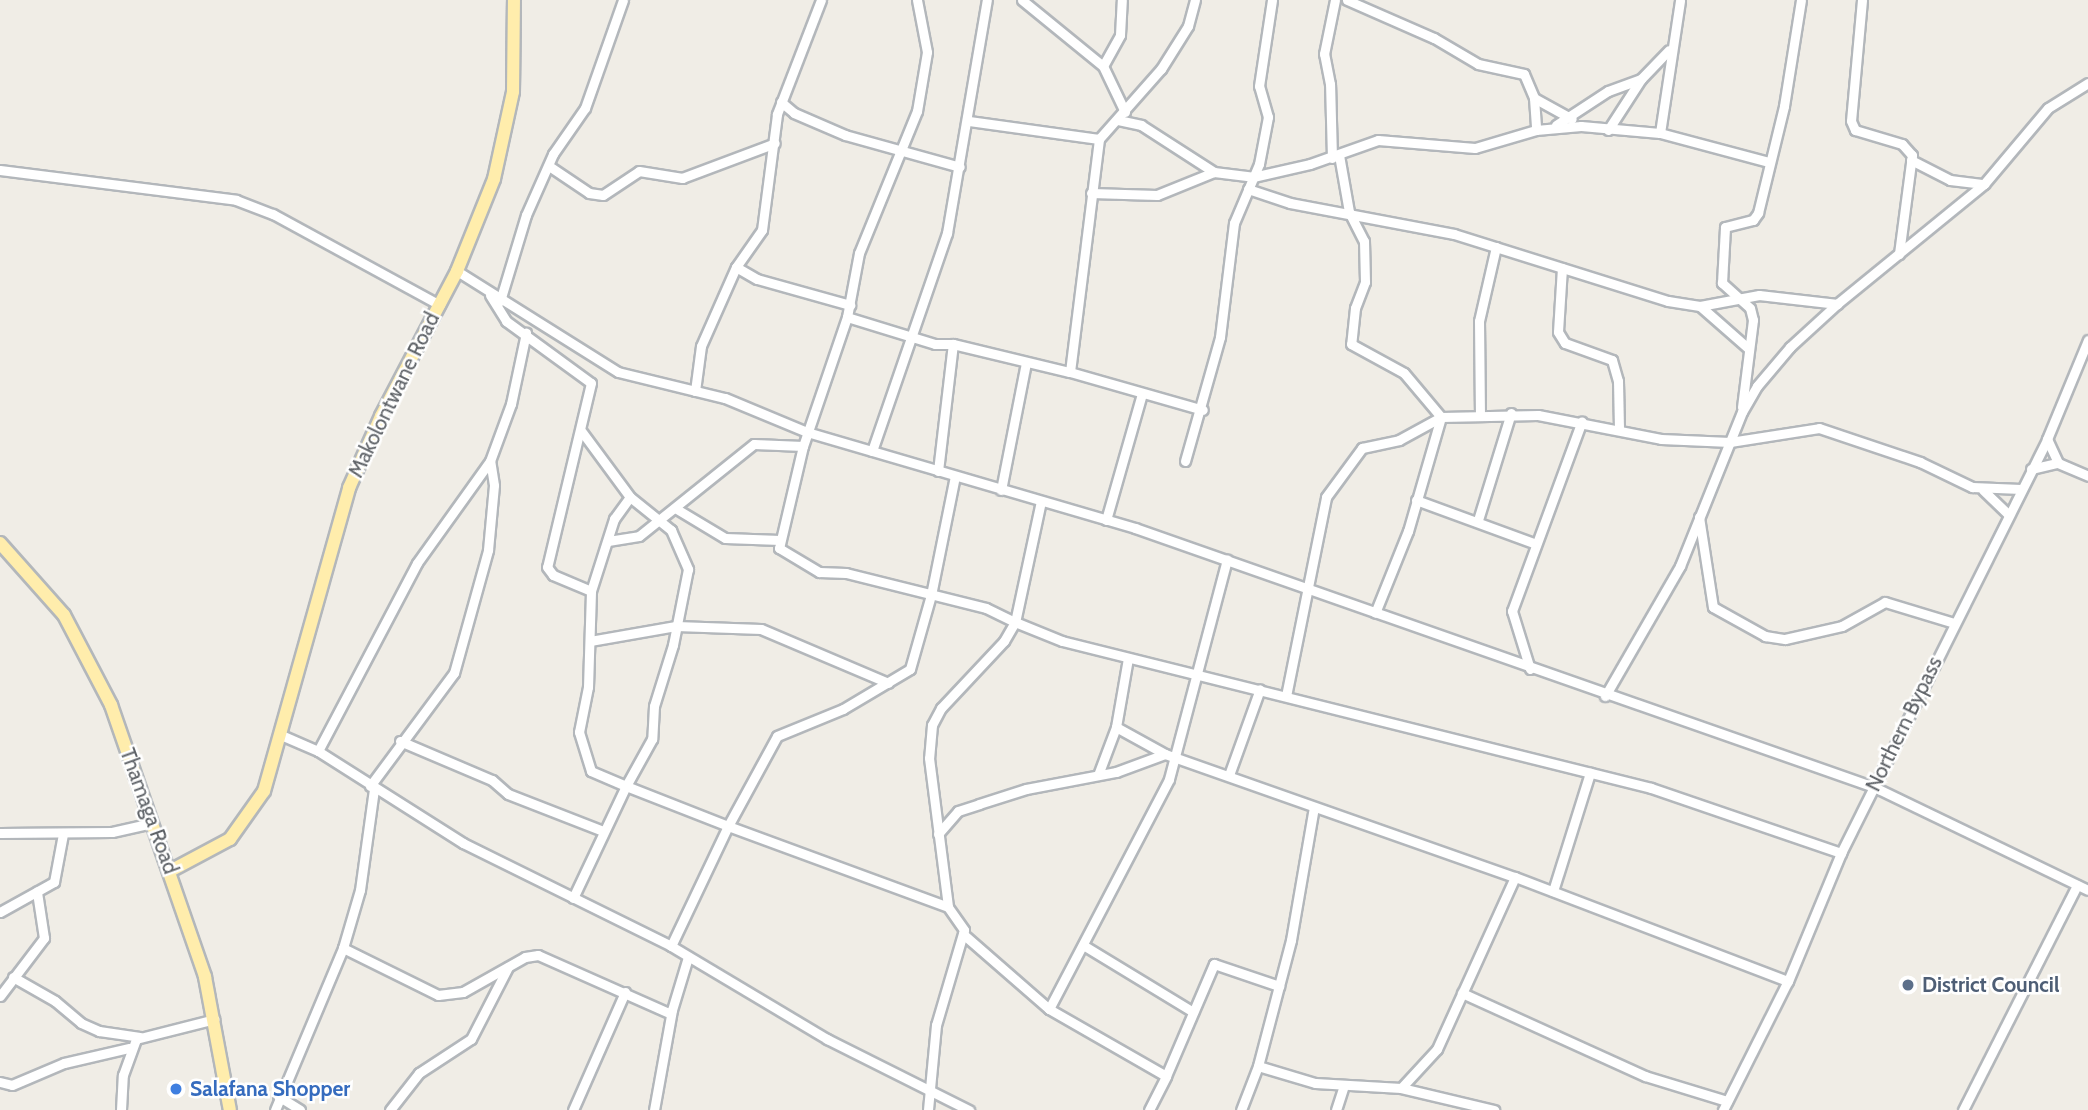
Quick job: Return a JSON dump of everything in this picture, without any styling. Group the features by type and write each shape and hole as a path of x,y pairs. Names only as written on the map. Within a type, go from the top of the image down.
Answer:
{"main road":[{"name":"Makolontwane Road","path":"170,871 213,852 246,823 264,791 349,488 381,416 457,271 507,133 513,92 514,0"},
{"name":"Thamaga Road","path":"0,544 51,599 80,642 111,705 170,871 215,1019 230,1110"}],"street":[{"path":"500,301 526,215 549,166 585,108 623,0"},
{"path":"695,391 699,351 736,268 762,230 781,102 821,0"},
{"path":"916,0 927,52 917,111 859,253 847,317 807,432 780,540 780,551 813,571 846,573 993,610 1062,641 1651,788 1841,853"},
{"path":"872,451 914,337 947,233 969,121 987,0"},
{"path":"1022,0 1103,66 1121,116 1148,129 1214,172 1253,177 1336,156 1378,140 1475,148 1536,130 1581,125 1608,130 1660,133 1769,162"},
{"path":"1103,66 1120,35 1122,0"},
{"path":"1070,372 1099,139 1121,116 1180,40 1195,0"},
{"path":"1185,461 1203,410 1220,337 1234,223 1253,177 1268,117 1259,86 1272,0"},
{"path":"1335,0 1324,54 1331,84 1336,156 1349,212 1364,241 1365,282 1355,308 1351,344 1404,373 1441,417"},
{"path":"1347,0 1434,38 1478,64 1524,74 1534,98 1536,130"},
{"path":"1660,133 1669,50 1680,0"},
{"path":"1742,412 1753,320 1742,299 1721,278 1726,227 1756,217 1784,106 1801,0"},
{"path":"1862,0 1852,126 1909,148 1911,160 1899,254"},
{"path":"1608,130 1641,79 1669,50"},
{"path":"1555,126 1608,91 1641,79"},
{"path":"1605,696 1680,566 1742,412 1790,347 1837,304 1984,184 2048,108 2088,83"},
{"path":"1534,98 1581,125"},
{"path":"781,102 794,113 898,153 960,167"},
{"path":"969,121 1099,139"},
{"path":"549,166 589,193 603,195 639,171 681,178 775,143"},
{"path":"1911,160 1950,180 1984,184"},
{"path":"0,170 236,200 273,214 440,305"},
{"path":"1091,193 1157,195 1214,172"},
{"path":"1248,189 1290,202 1349,212 1496,247 1668,301 1700,306 1759,295 1837,304"},
{"path":"1480,416 1479,321 1496,247"},
{"path":"736,268 757,279 850,305"},
{"path":"1562,268 1558,332 1565,342 1612,360 1618,381 1619,428"},
{"path":"457,271 609,369 695,391 807,432 1106,520 1227,559 1605,696 1874,787 2088,890"},
{"path":"489,293 498,312 591,383 582,432 547,567 553,576 591,592"},
{"path":"1700,306 1748,349"},
{"path":"847,317 914,337 1070,372 1203,410"},
{"path":"318,751 417,563 490,461 511,404 526,333"},
{"name":"Northern Bypass","path":"1725,1106 1788,981 1841,853 2047,439 2088,340"},
{"path":"938,471 953,344"},
{"path":"1001,490 1026,362"},
{"path":"1106,520 1142,394"},
{"path":"1478,520 1511,413"},
{"path":"1286,696 1324,504 1352,460 1372,443 1399,440 1441,417 1511,413 1582,421 1661,439 1730,442 1776,432 1828,430 1983,490 2021,489"},
{"path":"1375,613 1416,500 1441,417"},
{"path":"1530,669 1512,611 1582,421"},
{"path":"573,898 603,831 649,749 654,706 676,626 687,563 671,530 630,496 582,432"},
{"path":"2047,439 2058,463"},
{"path":"608,541 639,536 754,444 803,446"},
{"path":"275,1110 278,1096 343,948 360,890 372,788 400,741 427,715 454,673 488,550 494,485 490,461"},
{"path":"2031,469 2058,463 2088,476"},
{"path":"671,946 728,826 777,736 843,709 904,676 913,663 932,595 955,476"},
{"path":"1983,490 2008,514"},
{"path":"630,496 614,519 591,592 590,641 579,732 591,771 728,826 948,907"},
{"path":"1416,500 1478,520 1536,544"},
{"path":"928,1110 936,1025 963,926 948,907 938,834 929,758 936,715 1015,622 1041,501"},
{"path":"675,508 725,538 780,540"},
{"path":"1699,517 1713,607 1765,636 1785,639 1842,626 1885,602 1954,623"},
{"path":"1049,1009 1153,816 1176,756 1227,559"},
{"path":"590,641 676,626 773,632 888,683"},
{"path":"1098,775 1116,727 1128,657"},
{"path":"1229,775 1260,689"},
{"path":"1116,727 1165,754 1515,877 1788,981"},
{"path":"281,735 318,751 372,788 463,843 671,946 827,1039 969,1110"},
{"path":"400,741 492,780 508,794 603,831"},
{"path":"938,834 958,811 1098,775 1165,754"},
{"path":"1553,891 1590,773"},
{"path":"1241,1110 1258,1066 1279,986 1314,807"},
{"path":"0,833 112,832 152,823"},
{"path":"0,912 57,878 63,834"},
{"path":"1401,1088 1437,1049 1515,877"},
{"path":"1963,1110 2077,885"},
{"path":"0,996 3,982 13,977 44,939 37,892"},
{"path":"962,934 1049,1009 1166,1076"},
{"path":"1083,945 1193,1012"},
{"path":"343,948 438,995 463,992 509,966 538,955 671,1014"},
{"path":"654,1110 671,1014 688,957"},
{"path":"1149,1110 1214,964 1279,986"},
{"path":"390,1110 419,1073 471,1039 509,966"},
{"path":"13,977 55,1001 81,1023 99,1031 141,1037 215,1019"},
{"path":"573,1110 625,992"},
{"path":"1462,993 1645,1076 1725,1106"},
{"path":"0,1082 12,1084 64,1063 129,1048 141,1037"},
{"path":"121,1110 129,1048"},
{"path":"1258,1066 1344,1086 1401,1088 1494,1110"},
{"path":"1336,1110 1344,1086"},
{"path":"278,1096 300,1110"}],"place":[{"name":"District Council","path":"1908,985"},
{"name":"Salafana Shopper","path":"176,1089"}]}
